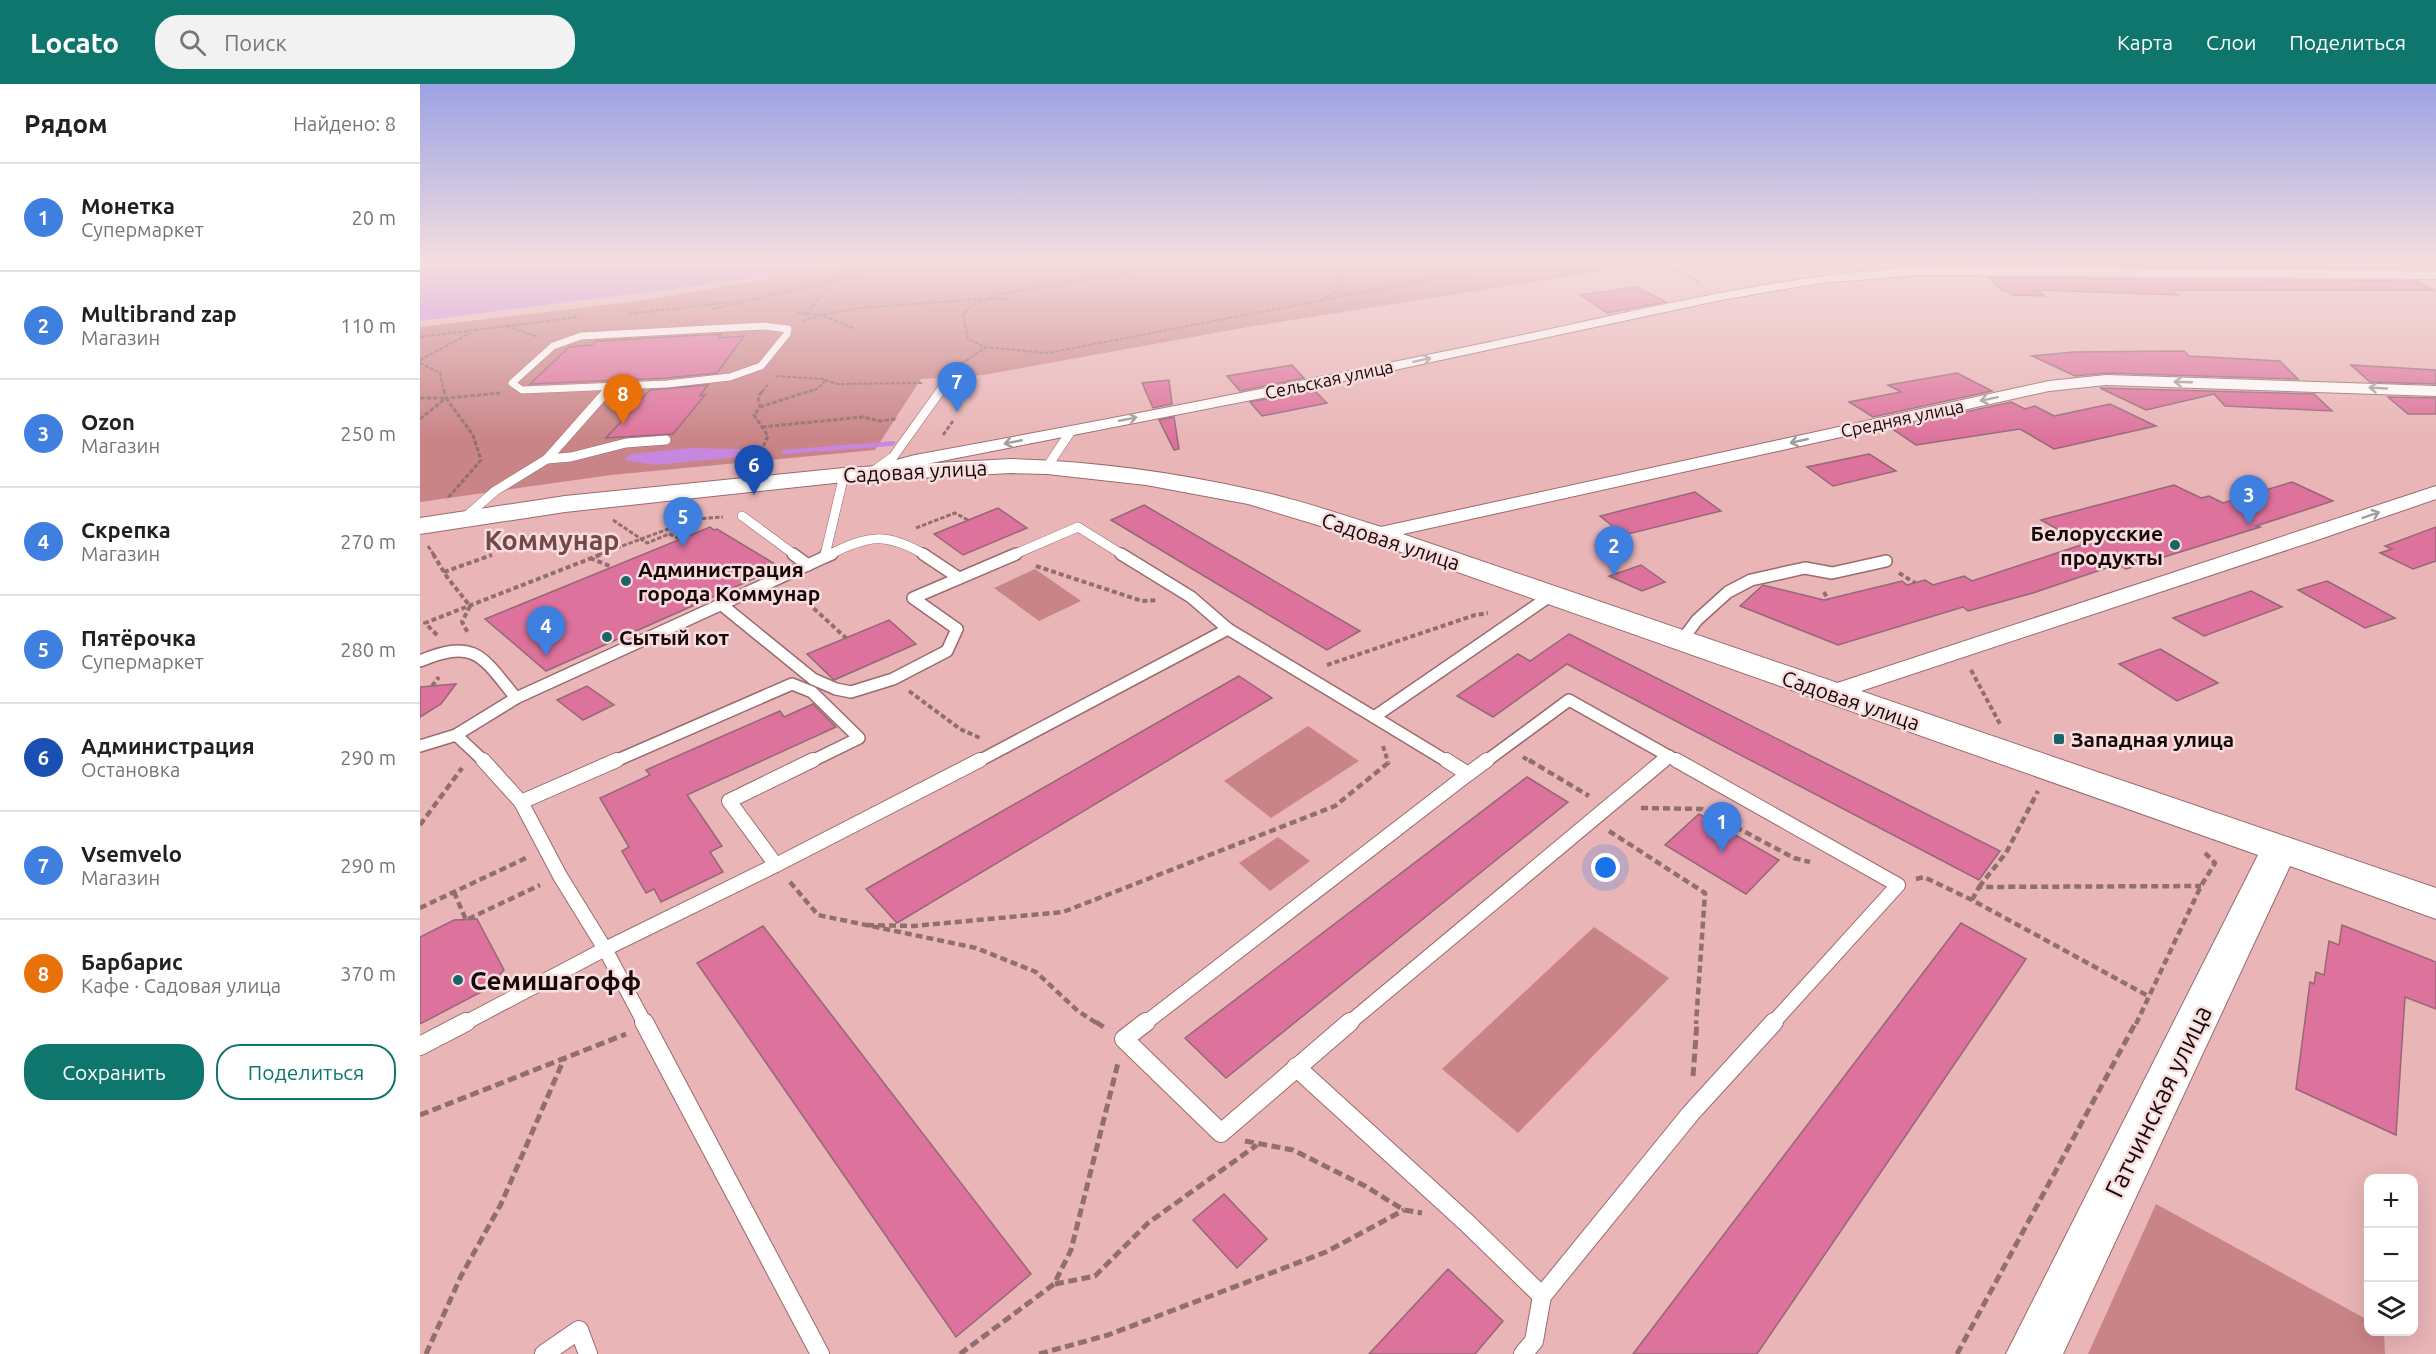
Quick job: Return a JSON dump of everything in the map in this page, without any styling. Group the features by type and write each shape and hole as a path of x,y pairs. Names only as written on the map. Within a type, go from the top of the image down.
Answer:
{"main road":[{"name":"Садовая улица","path":"422,532 453,511 565,504 856,474 1011,466 1047,466 1146,478 1252,497 1376,534 1542,601 1682,640 2436,904"},
{"name":"Гатчинская улица","path":"2034,1354 2280,848"}],"street":[{"name":"Сельская улица","path":"856,474 1604,321"},
{"name":"Средняя улица","path":"1376,534 2049,386 2106,380 2436,391"},
{"path":"1831,693 2316,534 2436,492"}],"lane":[{"path":"784,327 788,329 787,334 763,365 748,372 705,379 611,387 522,390 512,383 514,378 562,342 600,334 784,327"},
{"path":"825,557 856,474 893,457 951,377"},
{"path":"453,511 495,491 547,459 611,387"},
{"path":"1047,466 1071,431"},
{"path":"547,459 571,457 626,443 666,440"},
{"path":"742,516 808,565"},
{"path":"722,604 813,679 836,689 851,692 893,679 947,651 957,629 913,598 1078,527 1191,597 1228,629 1468,774"},
{"path":"420,746 456,735 516,698 860,540 892,537 959,578"},
{"path":"1682,640 1697,620 1728,592 1751,580 1805,568 1832,573 1886,561"},
{"path":"1374,717 1542,601"},
{"path":"420,1046 605,949 776,865 1002,749 1228,629"},
{"path":"420,661 453,649 471,651 516,698"},
{"path":"521,802 792,684 812,692 859,738 729,801 776,865"},
{"path":"1523,1354 1534,1341 1542,1296 1691,1113 1898,885 1669,756 1569,700 1504,746 1124,1039 1221,1133 1296,1067 1669,756"},
{"path":"456,735 475,751 521,802 560,876 605,949 820,1354"},
{"path":"1296,1067 1467,1223 1542,1296"},
{"path":"544,1354 579,1330 588,1354"}],"path":[{"path":"784,327 802,321"},
{"path":"836,321 855,329"},
{"path":"963,321 963,328 968,339 986,347 1048,353 1213,321"},
{"path":"506,326 527,335 562,342"},
{"path":"420,362 473,332"},
{"path":"420,362 440,373 446,398 471,431 481,452 481,460 453,511"},
{"path":"760,407 758,397 775,375 786,378 827,378 837,384 928,383"},
{"path":"754,466 768,436 754,415 760,407 817,389 827,378"},
{"path":"420,398 446,398 522,390"},
{"path":"420,419 446,398"},
{"path":"762,427 862,417 880,421"},
{"path":"693,513 695,519"},
{"path":"892,537 955,513 968,520"},
{"path":"422,623 590,558 670,532 695,519 742,516"},
{"path":"613,520 642,541"},
{"path":"422,532 444,572 470,606"},
{"path":"670,532 680,539"},
{"path":"444,572 492,555"},
{"path":"1008,556 1143,601 1191,597"},
{"path":"590,558 612,567"},
{"path":"781,577 846,638"},
{"path":"1301,674 1475,615 1542,601"},
{"path":"469,634 462,622 470,606"},
{"path":"422,623 453,649"},
{"path":"1969,665 2005,733"},
{"path":"893,679 960,729 1002,749"},
{"path":"858,924 914,926 1063,912 1335,806 1388,763 1374,717"},
{"path":"1504,746 1609,807 1702,809 1794,858 1818,864"},
{"path":"420,825 475,751"},
{"path":"1972,900 1979,887 2006,853 2040,787"},
{"path":"1592,821 1706,893 1691,1113"},
{"path":"420,908 545,849"},
{"path":"1958,1354 2150,997 2201,886 2215,863 2207,854 2198,849"},
{"path":"776,865 818,915 976,948 1036,972 1078,1011 1124,1039 1071,1250 1054,1284"},
{"path":"454,892 466,920 560,876"},
{"path":"1898,885 1924,877 1972,900 2150,997"},
{"path":"1979,887 2201,886"},
{"path":"420,1115 645,1025"},
{"path":"426,1354 461,1276 501,1204 564,1059"},
{"path":"1221,1133 1257,1145 1293,1150 1365,1186 1404,1210 1467,1223"},
{"path":"960,1354 1054,1284 1095,1276 1148,1223 1257,1145"},
{"path":"1039,1354 1108,1335 1326,1251 1404,1210"}],"shaded area":[{"path":"468,321 1284,321 983,375 921,379 875,450 611,475 420,502 420,327"},
{"path":"894,441 896,443 892,446 784,454 781,450"},
{"path":"690,448 736,449 750,451 751,456 654,465 624,460 631,454"},
{"path":"1035,569 1081,601 1039,621 994,588"},
{"path":"1308,726 1359,761 1271,818 1224,781"},
{"path":"1278,837 1310,861 1270,891 1239,863"},
{"path":"1594,927 1669,978 1518,1133 1442,1069"},
{"path":"2156,1204 2364,1318 2364,1336 2384,1336 2385,1354 2088,1354"}],"building":[{"path":"721,334 718,338 744,336 717,373 667,378 530,384 569,347 592,345 596,341"},
{"path":"2184,351 2189,356 2280,361 2298,379 2106,373 2075,376 2032,356 2074,352"},
{"path":"1292,365 1304,378 1240,391 1227,376"},
{"path":"2351,365 2436,370 2436,384 2370,382"},
{"path":"1957,373 1992,391 1873,417 1849,402 1901,392 1888,385"},
{"path":"1169,380 1172,404 1153,408 1142,383"},
{"path":"708,385 700,396 705,395 673,434 606,438 650,390"},
{"path":"2100,388 2314,394 2332,411 2225,406 2214,394 2146,410"},
{"path":"1314,390 1327,403 1262,416 1250,402"},
{"path":"2388,397 2436,398 2436,414 2408,414"},
{"path":"2011,402 2025,409 2035,406 2054,416 2110,404 2156,426 2054,449 2020,429 1916,445 1891,428"},
{"path":"1174,417 1179,449 1174,450 1159,420"},
{"path":"1869,454 1896,471 1833,486 1807,467"},
{"path":"2292,482 2333,501 2256,526 2260,527 2126,569 2118,564 2033,593 1968,611 1963,607 1838,645 1740,606 1763,585 1824,600 1902,581 1907,585 1925,580 1933,585 1964,576 1972,581 2084,544 2041,520 2174,485 2201,498 2209,496 2223,503"},
{"path":"1695,492 1721,511 1624,535 1600,516"},
{"path":"1144,505 1360,631 1327,650 1111,520"},
{"path":"998,508 1027,528 963,555 934,534"},
{"path":"710,527 780,567 546,671 485,619"},
{"path":"2436,527 2436,561 2413,569 2380,553 2392,549 2385,546"},
{"path":"1641,565 1665,582 1642,591 1609,576"},
{"path":"2327,581 2395,618 2365,628 2298,590"},
{"path":"2251,591 2282,607 2204,636 2173,618"},
{"path":"889,620 916,644 834,680 807,654"},
{"path":"1569,634 2000,851 1979,880 1567,664 1493,717 1457,696 1518,654 1530,661"},
{"path":"2160,649 2218,683 2177,701 2119,664"},
{"path":"1239,676 1272,698 897,923 866,889"},
{"path":"456,684 441,704 420,717 420,687"},
{"path":"587,686 614,705 583,720 557,700"},
{"path":"813,704 836,727 687,795 722,846 710,852 723,872 661,902 654,889 646,893 622,851 629,847 600,798 650,775 646,770 716,739 780,711 784,717"},
{"path":"1527,777 1568,802 1226,1078 1185,1038"},
{"path":"1699,814 1779,860 1746,894 1665,845"},
{"name":"Семишагофф","path":"477,919 504,970 487,989 420,1024 420,937 454,920"},
{"path":"1961,923 2026,959 1757,1354 1633,1354"},
{"path":"2342,925 2436,962 2436,1009 2405,997 2396,1135 2296,1089 2310,982 2314,984 2316,972 2324,975 2329,941 2339,945"},
{"path":"763,926 1031,1274 956,1337 697,963"},
{"path":"1224,1194 1267,1239 1237,1268 1193,1220"},
{"path":"1448,1269 1503,1321 1475,1354 1369,1354"}],"place":[{"name":"Vsemvelo","path":"957,412"},
{"name":"Барбарис","path":"623,424"},
{"name":"Администрация","path":"754,495"},
{"name":"Ozon","path":"2249,525"},
{"name":"Белорусские продукты","path":"2175,545"},
{"name":"Пятёрочка","path":"683,547"},
{"name":"Multibrand zap","path":"1614,576"},
{"name":"Администрация города Коммунар","path":"626,581"},
{"name":"Сытый кот","path":"607,637"},
{"name":"Скрепка","path":"546,656"},
{"name":"Западная улица","path":"2059,739"},
{"name":"Монетка","path":"1722,852"},
{"name":"Семишагофф","path":"458,980"}],"district":[{"name":"Коммунар","path":"552,540"}]}
